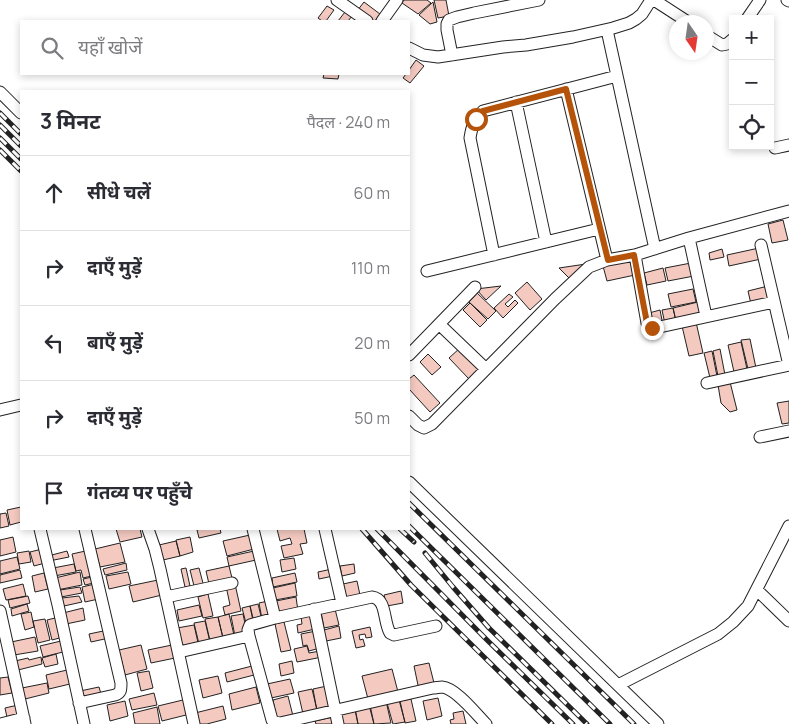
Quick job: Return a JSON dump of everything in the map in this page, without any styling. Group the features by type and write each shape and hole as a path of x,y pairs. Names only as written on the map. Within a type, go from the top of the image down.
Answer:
{"street":[{"path":"337,0 366,20"},
{"path":"383,20 397,0"},
{"path":"452,55 447,30 449,20 539,0"},
{"path":"410,48 423,55 438,57 573,37 629,23 642,14 653,0 677,15"},
{"path":"750,15 760,0"},
{"path":"607,30 655,249"},
{"path":"714,40 722,45 729,42"},
{"path":"494,254 470,138 472,126 476,119 483,111 617,76"},
{"path":"566,89 608,260"},
{"path":"0,92 20,112"},
{"path":"516,102 546,242"},
{"path":"775,148 789,145"},
{"path":"410,417 424,428 432,424 589,267 608,260 634,255 789,211"},
{"path":"427,271 599,229"},
{"path":"689,238 706,316"},
{"path":"707,383 789,365 761,245"},
{"path":"634,255 649,328 774,302"},
{"path":"410,354 475,287"},
{"path":"439,324 486,369"},
{"path":"0,410 20,405"},
{"path":"760,438 789,431"},
{"path":"410,483 658,724"},
{"path":"618,685 718,634 733,622 748,606 789,526"},
{"path":"40,530 84,724"},
{"path":"79,704 119,694 121,691 121,683 85,530"},
{"path":"152,530 194,724"},
{"path":"253,530 276,618"},
{"path":"325,530 342,603"},
{"path":"166,597 232,583"},
{"path":"756,590 789,621"},
{"path":"436,626 394,635 388,630 380,601 372,597 250,625 248,630 249,636 272,720 280,723 442,687 456,694 486,724"},
{"path":"314,609 338,724"},
{"path":"1,618 5,661 25,721 1,724"},
{"path":"179,652 249,636"}],"building":[{"path":"404,0 427,0 431,3 418,14 402,3"},
{"path":"434,0 446,0 449,16 438,18"},
{"path":"364,2 380,14 376,20 370,20 357,11"},
{"path":"433,2 437,22 430,24 419,15"},
{"path":"327,6 334,10 327,20 318,18"},
{"path":"345,12 352,16 349,20 339,20"},
{"path":"416,60 424,66 410,83 403,78 405,75 410,75 410,69"},
{"path":"324,75 339,75 338,79 323,78"},
{"path":"783,220 788,240 772,243 768,224"},
{"path":"759,248 761,259 729,266 727,255"},
{"path":"722,249 724,257 710,260 709,253"},
{"path":"631,260 635,275 607,281 603,266"},
{"path":"691,263 694,276 668,281 665,268"},
{"path":"586,264 571,280 559,268"},
{"path":"663,268 666,281 647,285 644,273"},
{"path":"527,282 542,299 530,310 515,293"},
{"path":"501,286 486,300 476,289"},
{"path":"768,286 771,299 751,304 748,291"},
{"path":"693,289 696,302 671,307 668,294"},
{"path":"477,293 496,311 488,319 469,302"},
{"path":"509,294 513,297 505,304 508,307 515,300 518,303 503,318 494,308"},
{"path":"698,302 701,315 676,321 673,308"},
{"path":"470,303 487,320 480,327 463,310"},
{"path":"673,308 676,321 665,324 662,310"},
{"path":"660,310 663,325 652,327 649,313"},
{"path":"696,322 703,353 689,356 682,326"},
{"path":"750,339 756,368 748,369 741,340"},
{"path":"741,342 747,369 734,372 728,345"},
{"path":"460,348 480,368 469,379 449,358"},
{"path":"720,349 725,375 718,376 713,351"},
{"path":"712,351 717,376 710,378 704,353"},
{"path":"428,354 441,367 432,375 420,362"},
{"path":"414,375 440,403 430,412 410,390 410,378"},
{"path":"730,382 737,410 730,412 721,403 718,385"},
{"path":"789,401 789,423 782,424 777,403"},
{"path":"20,507 20,522 10,525 7,510"},
{"path":"6,513 9,526 0,528 0,514"},
{"path":"116,530 140,530 142,537 120,542"},
{"path":"197,530 220,530 221,533 199,538"},
{"path":"277,530 304,530 307,543 300,544 303,554 284,558 281,546 292,544 290,538 280,541"},
{"path":"250,535 254,549 227,556 223,541"},
{"path":"13,537 16,552 0,556 0,540"},
{"path":"190,537 193,552 180,556 176,540"},
{"path":"176,541 180,556 163,560 159,545"},
{"path":"120,543 125,562 100,567 95,549"},
{"path":"42,549 45,563 34,566 30,552"},
{"path":"90,550 96,575 83,578 81,570 76,571 72,554"},
{"path":"29,551 31,562 19,564 17,553"},
{"path":"67,551 69,557 49,561 48,556"},
{"path":"254,551 256,560 229,566 227,557"},
{"path":"17,557 20,569 0,574 0,561"},
{"path":"294,558 296,569 282,572 280,560"},
{"path":"126,563 127,570 105,575 103,569"},
{"path":"74,564 76,572 54,576 53,568"},
{"path":"354,564 355,573 342,576 340,566"},
{"path":"229,566 232,578 209,584 206,571"},
{"path":"186,568 190,586 185,587 181,569"},
{"path":"199,568 204,587 195,590 190,570"},
{"path":"332,569 333,576 319,579 318,572"},
{"path":"20,570 22,578 0,583 0,575"},
{"path":"80,572 82,585 57,590 55,578"},
{"path":"128,572 131,584 109,589 106,576"},
{"path":"44,573 48,589 35,592 32,576"},
{"path":"295,573 297,582 273,587 272,578"},
{"path":"97,576 98,582 85,585 83,579"},
{"path":"158,580 162,595 133,602 129,586"},
{"path":"357,581 360,595 346,598 343,584"},
{"path":"99,583 103,598 85,602 82,587"},
{"path":"295,583 297,596 275,600 273,588"},
{"path":"23,584 26,596 6,600 3,589"},
{"path":"235,584 241,611 225,615 223,607 230,605 226,586"},
{"path":"80,587 82,593 61,597 60,590"},
{"path":"401,591 403,603 387,606 384,595"},
{"path":"208,594 213,616 203,618 198,597"},
{"path":"28,596 30,603 10,608 8,600"},
{"path":"79,596 82,602 64,606 62,598"},
{"path":"296,597 298,611 279,615 276,601"},
{"path":"268,601 272,617 262,619 259,603"},
{"path":"27,604 29,611 12,616 11,609"},
{"path":"258,604 262,620 254,622 250,606"},
{"path":"199,605 202,616 179,621 177,610"},
{"path":"250,606 253,621 246,623 242,608"},
{"path":"83,608 85,620 66,624 63,613"},
{"path":"335,609 339,625 324,628 321,612"},
{"path":"31,612 34,627 25,630 21,614"},
{"path":"229,614 234,635 223,638 218,617"},
{"path":"243,614 247,633 235,636 231,616"},
{"path":"312,614 315,629 298,633 297,625 302,624 301,617"},
{"path":"59,617 63,637 52,640 47,620"},
{"path":"218,617 223,638 210,641 205,619"},
{"path":"45,619 50,640 38,643 33,621"},
{"path":"205,621 210,642 199,644 194,623"},
{"path":"284,622 291,650 281,652 275,624"},
{"path":"194,625 199,647 183,651 177,628"},
{"path":"339,626 341,638 326,641 324,630"},
{"path":"370,627 372,637 366,638 365,634 359,635 360,640 363,639 365,646 356,648 352,631"},
{"path":"108,630 109,638 91,642 89,634"},
{"path":"316,631 320,648 309,651 307,645 303,646 301,634"},
{"path":"35,637 38,651 14,655 11,642"},
{"path":"61,641 63,652 43,657 40,646"},
{"path":"141,645 147,669 125,675 119,650"},
{"path":"172,645 175,658 151,663 148,650"},
{"path":"307,646 309,653 320,651 322,657 297,662 294,649"},
{"path":"56,654 58,664 45,667 42,658"},
{"path":"41,657 42,664 18,670 15,661"},
{"path":"292,661 294,673 281,676 279,664"},
{"path":"429,663 435,687 419,690 414,666"},
{"path":"252,666 254,675 227,682 225,673"},
{"path":"392,669 398,692 368,699 362,676"},
{"path":"67,670 70,684 49,689 46,675"},
{"path":"149,671 153,688 141,691 137,673"},
{"path":"218,676 222,693 203,698 199,680"},
{"path":"8,677 12,693 0,695 0,678"},
{"path":"290,679 294,693 271,698 267,684"},
{"path":"47,683 49,693 25,699 22,688"},
{"path":"327,686 332,708 317,711 313,689"},
{"path":"99,687 103,701 83,705 80,691"},
{"path":"256,687 260,703 232,710 229,694"},
{"path":"312,689 317,710 303,714 298,692"},
{"path":"154,693 157,705 132,710 129,699"},
{"path":"288,696 293,716 277,720 273,700"},
{"path":"438,698 442,716 427,720 423,701"},
{"path":"187,699 190,714 162,721 158,706"},
{"path":"411,699 416,721 405,723 400,701"},
{"path":"399,700 405,722 393,724 387,703"},
{"path":"125,701 128,716 110,721 107,705"},
{"path":"386,701 391,723 374,724 370,705"},
{"path":"18,705 22,719 8,722 5,708"},
{"path":"369,705 374,724 358,724 355,708"},
{"path":"223,706 226,719 207,724 198,724 195,713"},
{"path":"157,707 160,724 135,724 133,713"},
{"path":"355,710 358,724 343,724 340,713"},
{"path":"463,711 466,724 451,724 450,720 454,719 453,713"},
{"path":"333,717 335,724 316,724 315,721"}],"railway":[{"path":"0,113 20,133"},
{"path":"0,125 20,145"},
{"path":"0,138 20,158"},
{"path":"0,150 20,170"},
{"path":"410,504 634,724"},
{"path":"410,527 610,724"},
{"path":"363,530 411,585 552,724"},
{"path":"378,530 573,724"},
{"path":"401,530 414,542"},
{"path":"425,553 489,628 587,724"}],"route":[{"path":"476,119 483,111 566,89 608,260 634,255 647,323 649,328 652,328"}]}
